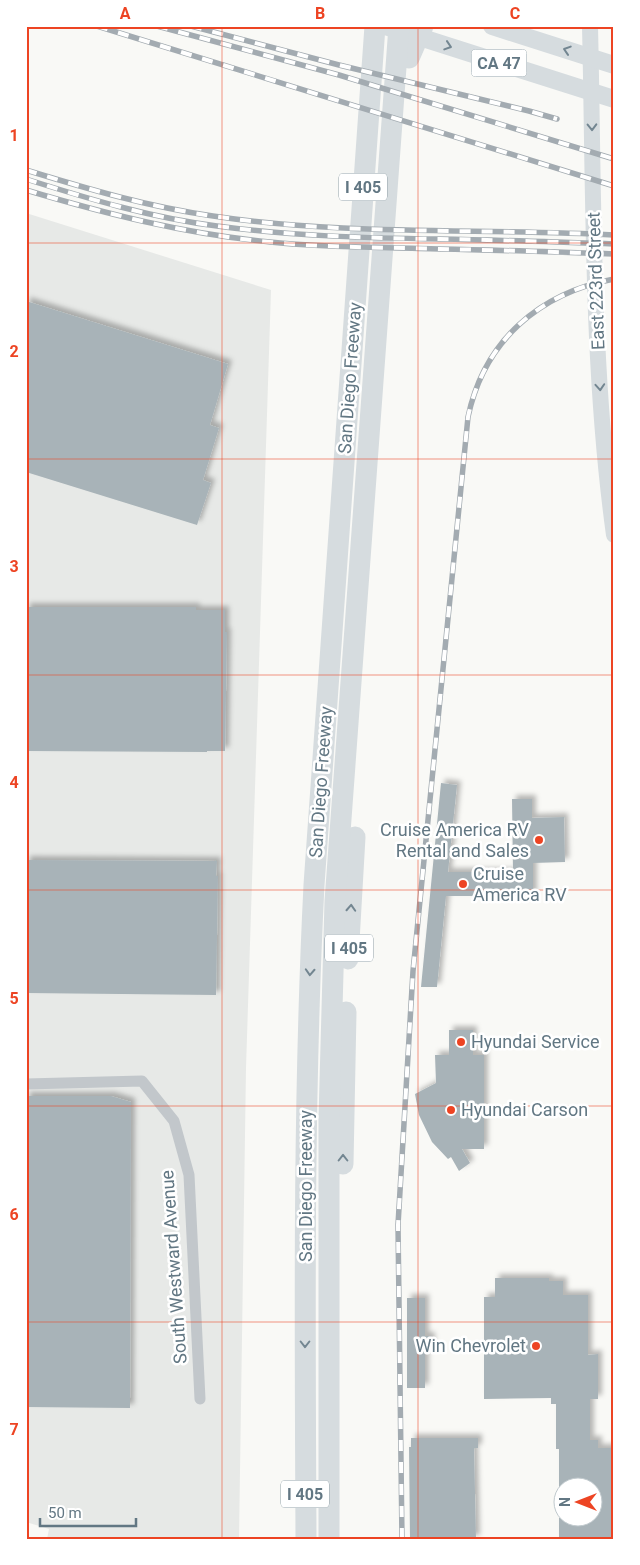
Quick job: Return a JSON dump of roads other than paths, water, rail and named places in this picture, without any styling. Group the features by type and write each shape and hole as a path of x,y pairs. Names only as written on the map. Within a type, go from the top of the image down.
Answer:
{"highway":[{"name":"San Diego Freeway","path":"343,1539 343,1171 346,1012 357,795 370,353 375,26"},
{"path":"329,1539 329,1118 335,901 370,353 387,26"},
{"path":"370,353 398,26"},
{"name":"San Diego Freeway","path":"309,1538 305,1231 310,976 314,885 370,353 409,58 411,26"},
{"path":"409,58 423,26"}],"main road":[{"name":"CA 47","path":"387,26 614,99"},
{"name":"CA 47","path":"492,26 614,66"},
{"name":"East 223rd Street","path":"590,26 597,339 606,478 614,535"}],"street":[{"name":"South Westward Avenue","path":"26,1084 142,1081 174,1121 189,1175 200,1399"}],"railway":[{"path":"97,26 614,186"},
{"path":"157,26 339,75 614,159"},
{"path":"191,26 557,119"},
{"path":"26,170 96,191 166,208 263,222 363,229 614,235"},
{"path":"26,179 97,201 145,213 193,223 245,229 356,237 614,244"},
{"path":"26,190 146,222 208,234 270,242 333,246 614,254"},
{"path":"402,1539 398,1225 413,971 468,417 476,390 487,365 501,344 519,325 539,309 562,296 587,286 614,279"}],"place":[{"name":"Cruise America RV Rental and Sales","path":"539,840"},
{"name":"Cruise America RV","path":"463,884"},
{"name":"Hyundai Service","path":"461,1042"},
{"name":"Hyundai Carson","path":"451,1110"},
{"name":"Win Chevrolet","path":"536,1346"}]}
